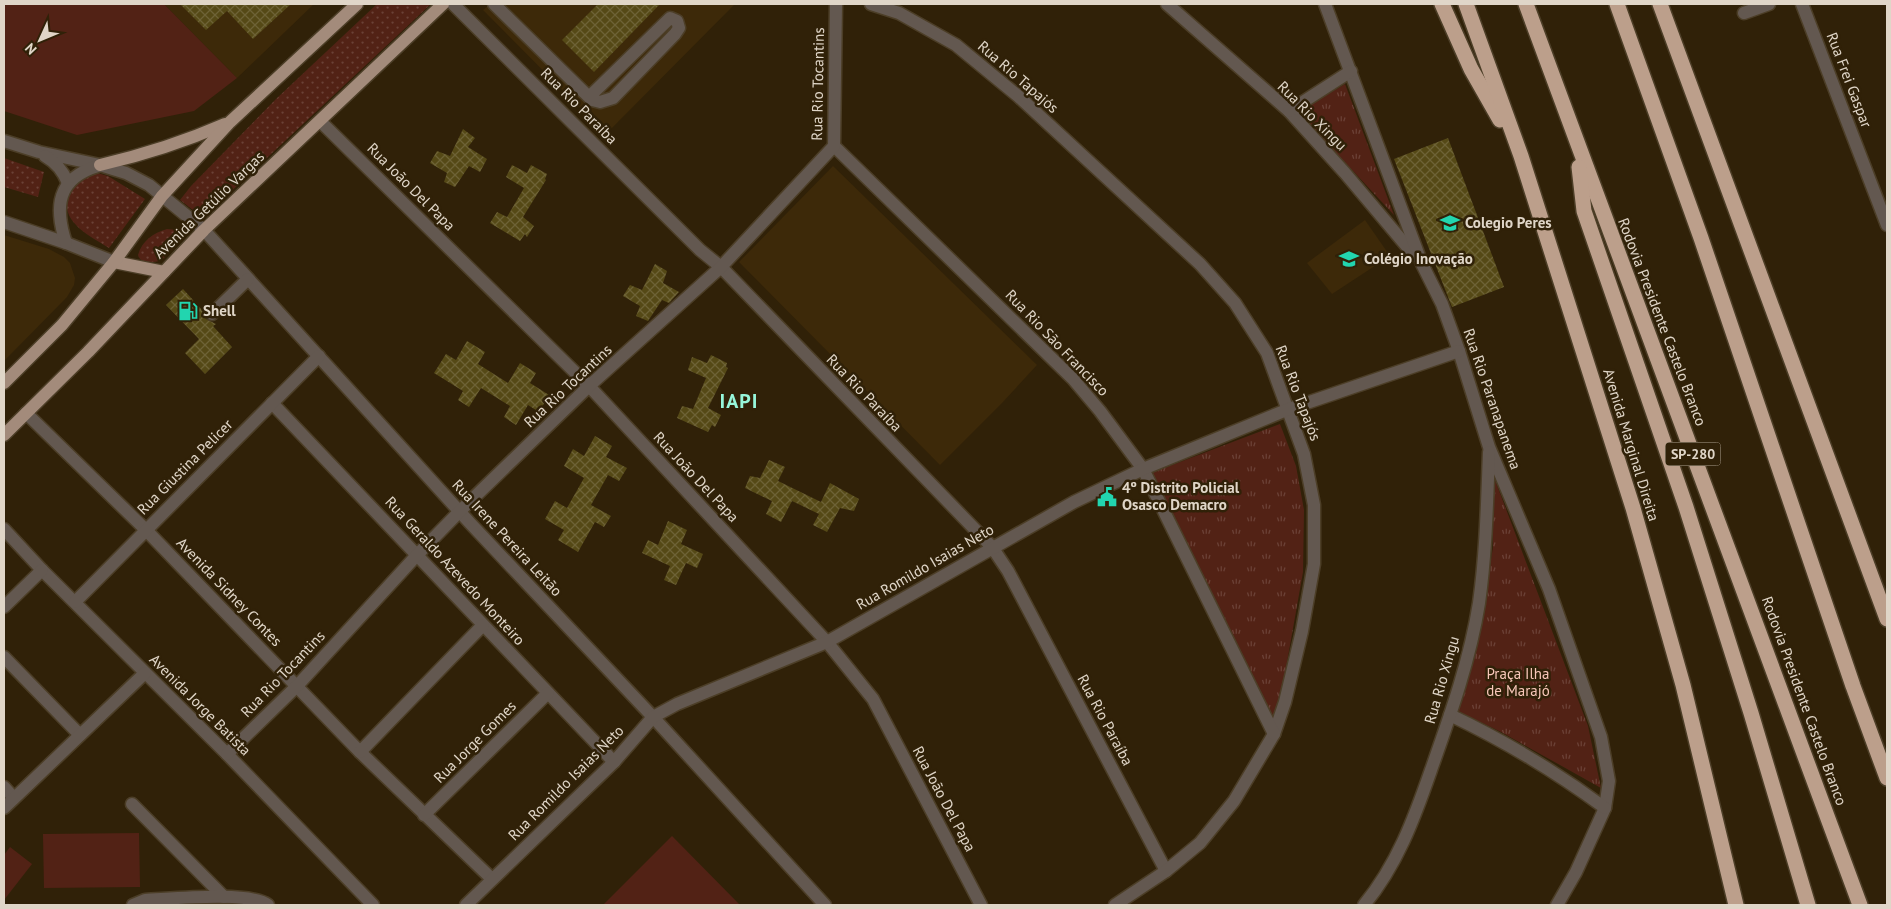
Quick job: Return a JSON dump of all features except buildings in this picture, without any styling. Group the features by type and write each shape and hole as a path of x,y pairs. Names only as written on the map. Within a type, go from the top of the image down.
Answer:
{"highway":[{"path":"1442,4 1471,69 1521,156"},
{"name":"Avenida Marginal Direita","path":"1466,4 1521,156 1633,508 1683,685 1736,905"},
{"name":"Rodovia Presidente Castelo Branco","path":"1526,4 1577,146 1860,905"},
{"path":"1617,4 1701,238 1853,686 1887,778"},
{"path":"1660,4 1887,619"},
{"path":"1577,146 1584,211 1686,507 1751,713 1808,905"}],"main road":[{"name":"Avenida Getúlio Vargas","path":"4,383 62,325 114,262 162,196 230,122 357,4"},
{"name":"Avenida Getúlio Vargas","path":"4,435 88,352 204,230 443,4"},
{"path":"100,165 162,149 189,140 230,122"},
{"path":"114,262 164,272"}],"street":[{"name":"Rua Rio Paraíba","path":"453,4 700,250 721,267 992,548 1008,571 1166,871"},
{"path":"494,4 592,100 600,102 614,98 675,34 679,28 677,22 670,18 589,97"},
{"name":"Rua Rio Tocantins","path":"227,754 297,686 460,511 589,386 721,267 834,146 836,4"},
{"name":"Rua Rio Tapajós","path":"871,4 899,13 956,45 1025,103 1200,264 1235,303 1267,353 1304,454 1314,505 1314,564 1302,631 1286,702 1274,734 1234,801 1200,843 1166,871 1115,905"},
{"name":"Rua Rio Xingu","path":"1167,4 1288,111 1345,173 1422,264"},
{"name":"Rua Rio Paranapanema","path":"1325,4 1422,264 1442,304 1459,350 1489,447 1549,589 1601,737 1609,781 1605,808 1576,872 1557,905"},
{"path":"1744,13 1770,4"},
{"name":"Rua Frei Gaspar","path":"1802,4 1887,225"},
{"path":"1288,111 1351,71"},
{"name":"Rua João Del Papa","path":"320,121 589,386 827,642 873,699 981,905"},
{"path":"4,141 39,152 100,165 126,173 149,185 162,196"},
{"name":"Rua Rio São Francisco","path":"834,146 1074,379 1121,438 1143,469 1274,734"},
{"path":"39,152 55,162 63,172 68,183"},
{"path":"66,243 59,212 62,196 68,183 85,169 100,165"},
{"name":"Rua Irene Pereira Leitão","path":"162,196 204,230 460,511 653,717 825,905"},
{"path":"4,222 114,262"},
{"path":"212,314 248,279"},
{"name":"Rua Romildo Isaias Neto","path":"466,905 614,762 653,717 677,704 827,642 1074,502 1143,469 1289,409 1459,350"},
{"name":"Rua Giustina Pelicer","path":"75,602 319,356"},
{"name":"Rua Geraldo Azevedo Monteiro","path":"272,403 614,762"},
{"name":"Avenida Sidney Contes","path":"26,413 146,530 360,752 492,879"},
{"name":"Rua Rio Xingu","path":"1364,905 1392,866 1412,824 1450,715 1464,668 1478,604 1487,536 1489,447"},
{"name":"Avenida Jorge Batista","path":"4,529 42,570 227,754 372,905"},
{"path":"4,607 42,570"},
{"path":"360,752 483,626"},
{"path":"4,657 80,735"},
{"path":"4,808 145,673"},
{"name":"Rua Jorge Gomes","path":"424,815 548,693"},
{"path":"1450,715 1486,732 1531,758 1605,808"},
{"path":"4,787 14,798"},
{"path":"132,804 224,897"},
{"path":"133,905 145,900 224,897 260,900 268,905"}],"shaded area":[{"path":"164,4 314,4 237,78"},
{"path":"490,4 735,4 606,134 483,10"},
{"path":"833,166 1037,365 940,465 739,262"},
{"name":"Colégio Inovação","path":"1365,220 1390,256 1332,294 1307,263"},
{"path":"4,235 49,249 64,257 70,263 75,278 74,285 67,297 4,361"}],"green space":[{"path":"4,4 164,4 237,78 194,111 77,135 4,111"},
{"path":"377,4 431,4 208,213 202,217 180,200 191,186 276,99"},
{"path":"1345,84 1394,215 1298,112"},
{"path":"4,158 44,172 38,197 4,187"},
{"path":"90,171 108,176 145,199 109,248 80,229 69,215 67,207 67,198 74,180"},
{"path":"167,229 177,230 182,236 181,240 161,261 144,262 139,258 138,255 145,242 153,235"},
{"path":"1280,424 1296,466 1304,510 1303,572 1281,696 1273,724 1151,473"},
{"name":"Praça Ilha de Marajó","path":"1492,472 1588,726 1601,788 1501,732 1453,709 1483,610 1493,547"},
{"path":"139,833 140,887 44,888 43,834"},
{"path":"672,836 740,905 603,905"},
{"path":"10,847 32,864 4,900 4,855"}],"place":[{"name":"Colegio Peres","path":"1450,223"},
{"name":"Colégio Inovação","path":"1349,259"},
{"name":"Shell","path":"188,311"},
{"name":"4º Distrito Policial Osasco Demacro","path":"1107,497"}],"district":[{"name":"IAPI","path":"739,401"}]}
